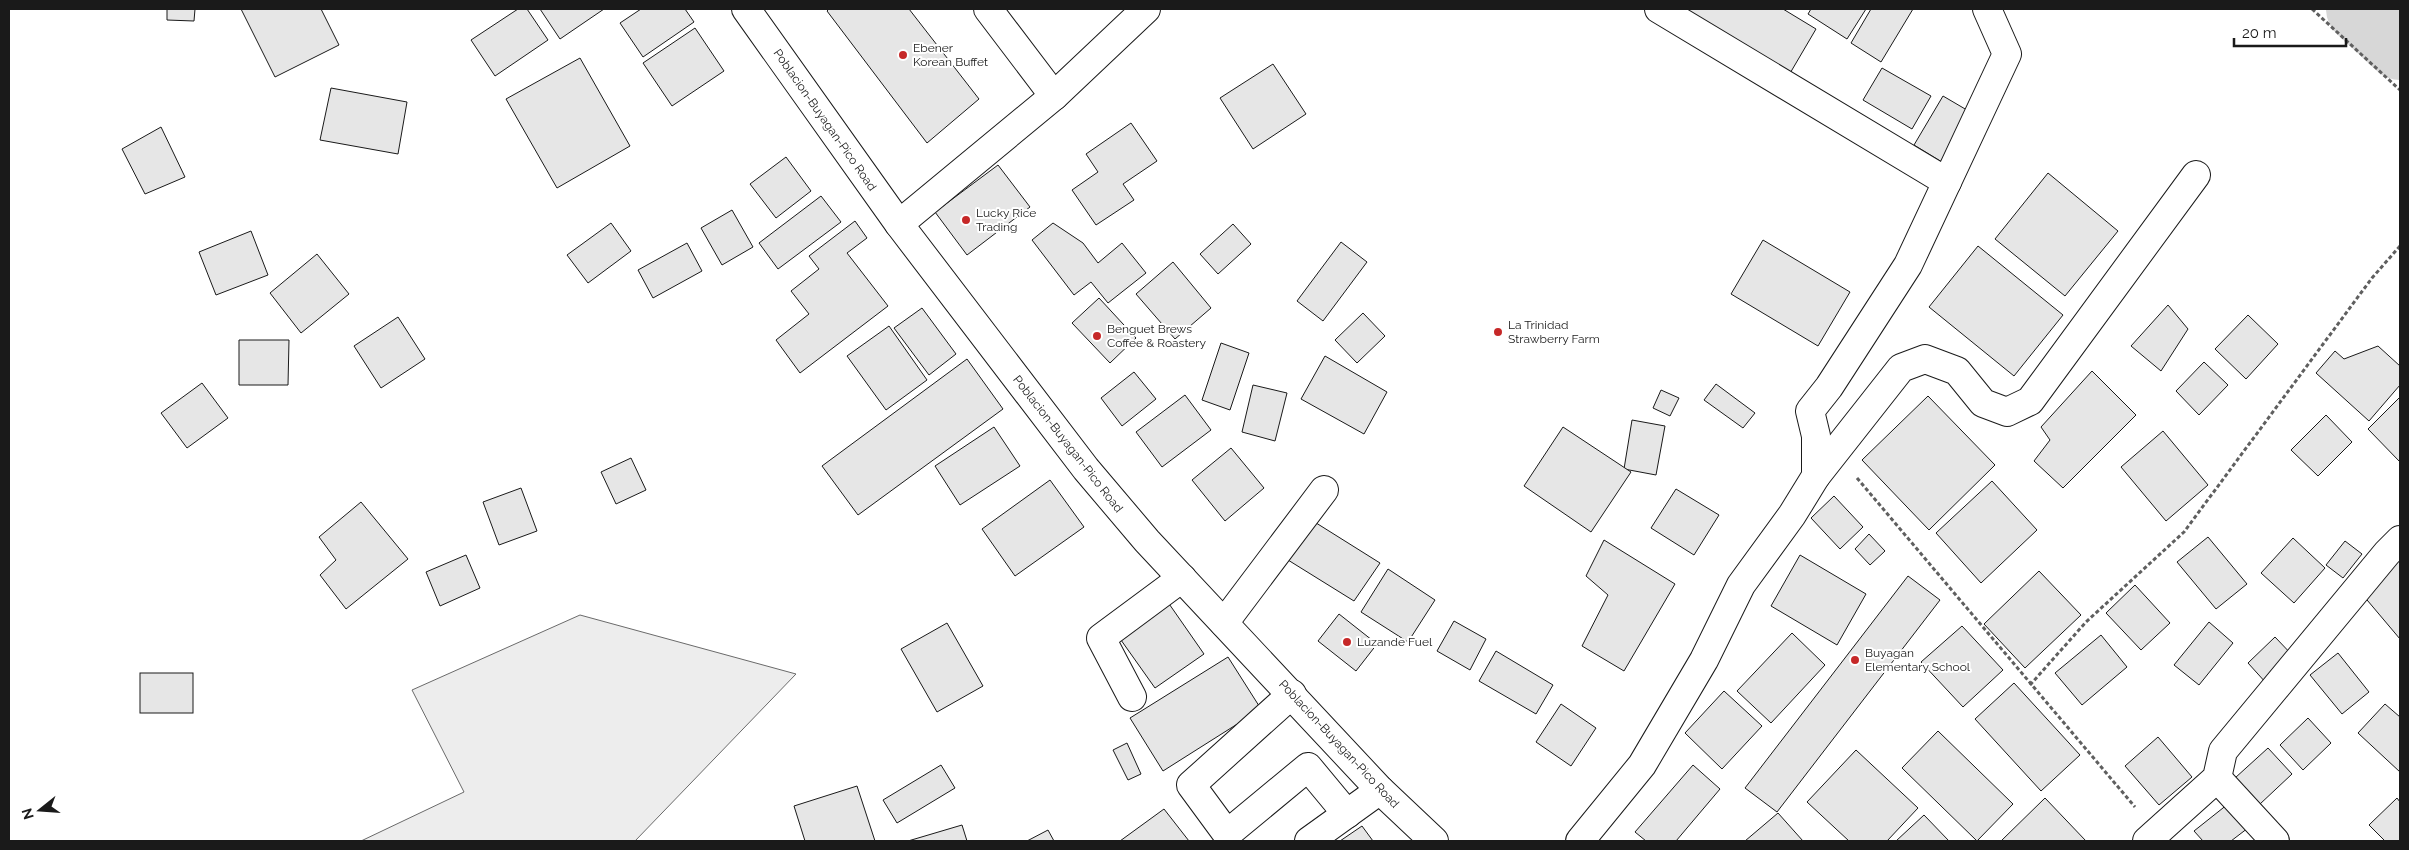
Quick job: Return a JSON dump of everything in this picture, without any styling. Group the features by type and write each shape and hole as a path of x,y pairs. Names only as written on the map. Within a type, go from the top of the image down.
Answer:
{"street":[{"name":"Poblacion-Buyagan-Pico Road","path":"746,9 899,224 1086,470 1147,541 1380,790 1434,841"},
{"path":"988,9 1054,96"},
{"path":"899,224 1054,96 1146,9"},
{"path":"1658,9 1947,182"},
{"path":"1816,476 1816,436 1810,411 1829,387 1908,265 2007,54 1987,9"},
{"path":"1580,841 1642,765 1704,660 1741,585 1792,515 1816,476 1901,368 1925,359 1957,371 1984,403 2007,412 2030,401 2196,175"},
{"path":"1224,623 1324,490"},
{"path":"2152,837 2217,778 2223,752 2387,553 2400,540"},
{"path":"1132,697 1101,638 1182,578"},
{"path":"1292,694 1191,785 1227,834 1308,767 1335,741"},
{"path":"1308,767 1347,814"},
{"path":"2217,778 2275,841"},
{"path":"1309,841 1380,790"}],"path":[{"path":"2312,9 2400,90"},
{"path":"2030,685 2086,622 2184,532 2372,278 2400,246"},
{"path":"1834,452 2030,685 2152,837"}],"shaded area":[{"path":"580,615 796,674 635,841 361,841 464,792 412,690"}],"building":[{"path":"167,9 195,9 194,21 167,20"},
{"path":"241,9 321,9 339,45 275,77"},
{"path":"518,9 527,9 548,40 495,76 471,40"},
{"path":"540,9 604,9 560,39"},
{"path":"641,9 685,9 694,22 643,57 620,23"},
{"name":"Ebener Korean Buffet","path":"829,9 909,9 979,99 927,143 827,11"},
{"path":"1680,9 1783,9 1816,29 1789,75"},
{"path":"1811,9 1866,9 1847,39 1808,14"},
{"path":"1871,9 1913,9 1881,62 1851,43"},
{"path":"695,28 724,71 672,106 643,63"},
{"path":"580,58 630,146 557,188 506,99"},
{"path":"1273,64 1306,114 1253,149 1220,98"},
{"path":"1882,68 1931,96 1912,129 1863,100"},
{"path":"331,88 407,102 398,154 320,140"},
{"path":"1943,96 1972,113 1942,162 1914,145"},
{"path":"1131,123 1157,161 1123,184 1134,200 1096,225 1072,190 1098,172 1086,154"},
{"path":"161,127 185,177 145,194 122,149"},
{"path":"786,157 811,191 776,218 750,184"},
{"path":"998,165 1030,207 967,255 935,212"},
{"path":"2048,173 2118,231 2065,296 1995,239"},
{"path":"821,196 841,222 778,269 759,243"},
{"path":"732,210 753,247 722,265 701,228"},
{"path":"855,221 867,238 847,253 888,306 800,373 776,340 809,314 791,291 819,269 809,256"},
{"path":"611,223 631,251 588,283 567,255"},
{"path":"1053,223 1083,243 1098,263 1122,243 1146,273 1108,303 1091,282 1074,295 1032,240"},
{"path":"1233,224 1251,244 1218,274 1200,254"},
{"path":"251,231 268,275 216,295 199,252"},
{"path":"1763,240 1850,292 1818,346 1731,294"},
{"path":"1341,242 1367,262 1323,321 1297,301"},
{"path":"687,243 702,271 653,298 638,270"},
{"path":"1978,246 2063,315 2014,376 1929,307"},
{"path":"317,254 349,294 301,333 270,293"},
{"path":"1173,262 1211,308 1175,339 1136,294"},
{"path":"1099,298 1136,338 1110,363 1072,323"},
{"path":"2168,305 2188,329 2161,371 2131,346"},
{"path":"922,308 956,354 929,375 894,328"},
{"path":"1363,313 1385,336 1357,363 1335,340"},
{"path":"2248,315 2278,344 2246,379 2215,349"},
{"path":"398,317 425,359 381,388 354,346"},
{"path":"889,326 927,380 886,410 847,356"},
{"path":"239,340 289,340 288,385 239,385"},
{"path":"1221,343 1249,353 1230,410 1202,400"},
{"path":"2378,346 2400,366 2400,385 2369,421 2316,373 2335,351 2344,359"},
{"path":"1325,356 1387,392 1364,434 1301,399"},
{"path":"967,359 1003,409 858,515 822,466"},
{"path":"2204,362 2228,385 2199,415 2176,391"},
{"path":"2092,371 2136,415 2063,488 2034,461 2050,440 2041,427"},
{"path":"1134,372 1156,399 1122,426 1101,398"},
{"path":"202,383 228,418 187,448 161,413"},
{"path":"1716,384 1755,413 1743,428 1704,400"},
{"path":"1253,385 1287,393 1275,441 1242,432"},
{"path":"1661,390 1679,398 1670,416 1653,408"},
{"path":"1185,395 1211,430 1162,467 1136,432"},
{"path":"1928,396 1995,465 1929,530 1862,460"},
{"path":"2400,397 2400,462 2368,429"},
{"path":"2326,415 2352,442 2318,476 2291,450"},
{"path":"1632,420 1665,426 1656,475 1624,469"},
{"path":"994,427 1020,466 960,505 935,466"},
{"path":"1563,427 1631,472 1591,532 1524,486"},
{"path":"2163,431 2208,485 2166,521 2121,467"},
{"path":"1231,448 1264,488 1225,521 1192,480"},
{"path":"631,458 646,490 616,504 601,472"},
{"path":"1050,480 1084,527 1015,576 982,529"},
{"path":"1992,481 2037,530 1981,583 1936,533"},
{"path":"521,488 537,531 499,545 483,502"},
{"path":"1676,489 1719,515 1694,555 1651,528"},
{"path":"1834,496 1863,527 1840,549 1811,518"},
{"path":"361,502 408,559 346,609 320,575 336,560 319,537"},
{"path":"1313,521 1380,563 1354,601 1288,560"},
{"path":"1869,534 1885,551 1870,565 1855,549"},
{"path":"2208,537 2247,584 2216,609 2177,562"},
{"path":"2293,538 2325,568 2294,603 2261,573"},
{"path":"1604,540 1675,584 1624,671 1582,646 1608,595 1586,576"},
{"path":"2345,541 2362,554 2343,578 2326,565"},
{"path":"466,555 480,588 440,606 426,572"},
{"path":"1800,555 1866,594 1837,645 1771,606"},
{"path":"2400,560 2400,639 2362,594"},
{"path":"1388,569 1435,600 1408,642 1361,612"},
{"path":"2039,571 2081,615 2025,668 1984,624"},
{"path":"1908,576 1940,600 1777,812 1745,788"},
{"path":"2135,585 2170,623 2141,650 2106,613"},
{"path":"1165,598 1204,654 1155,688 1116,633"},
{"name":"Luzande Fuel","path":"1339,614 1377,644 1356,671 1318,641"},
{"path":"1454,621 1486,639 1470,670 1437,651"},
{"path":"2209,622 2233,643 2199,685 2174,665"},
{"path":"947,623 983,686 937,712 901,649"},
{"path":"1962,626 2003,670 1963,707 1921,662"},
{"path":"1792,633 1825,665 1771,723 1737,691"},
{"path":"2101,635 2127,667 2082,705 2055,673"},
{"path":"2275,637 2295,658 2267,684 2248,663"},
{"path":"1496,651 1553,685 1536,714 1479,681"},
{"path":"2338,653 2369,692 2342,714 2310,675"},
{"path":"1228,657 1261,709 1163,771 1130,718"},
{"path":"140,673 193,673 193,713 140,713"},
{"path":"2014,683 2080,755 2041,791 1975,719"},
{"path":"1724,691 1762,726 1722,769 1685,733"},
{"path":"1561,704 1596,728 1571,766 1536,742"},
{"path":"2385,704 2400,717 2400,772 2358,733"},
{"path":"2308,718 2331,743 2303,770 2280,745"},
{"path":"1938,731 2013,804 1977,841 1902,768"},
{"path":"2158,737 2192,777 2159,805 2125,766"},
{"path":"1127,743 1141,774 1128,780 1113,750"},
{"path":"2268,748 2292,774 2260,804 2235,778"},
{"path":"1856,750 1918,808 1887,841 1849,841 1807,802"},
{"path":"941,765 955,788 897,823 883,800"},
{"path":"1693,765 1720,789 1676,841 1646,841 1635,832"},
{"path":"857,786 875,841 805,841 794,806"},
{"path":"2045,798 2086,841 2001,841"},
{"path":"2397,798 2400,802 2400,841 2385,841 2369,825"},
{"path":"2228,804 2248,828 2231,841 2203,841 2194,831"},
{"path":"1164,809 1189,841 1120,841"},
{"path":"1778,813 1803,841 1745,841"},
{"path":"1924,815 1949,841 1896,841"},
{"path":"962,825 967,841 908,841"},
{"path":"1362,826 1373,841 1340,841"},
{"path":"1048,830 1054,841 1027,841"}],"waterway":[{"path":"2360,9 2400,46"}],"place":[{"name":"Ebener Korean Buffet","path":"903,55"},
{"name":"Lucky Rice Trading","path":"966,220"},
{"name":"La Trinidad Strawberry Farm","path":"1498,332"},
{"name":"Benguet Brews Coffee & Roastery","path":"1097,336"},
{"name":"Luzande Fuel","path":"1347,642"},
{"name":"Buyagan Elementary School","path":"1855,660"}]}
